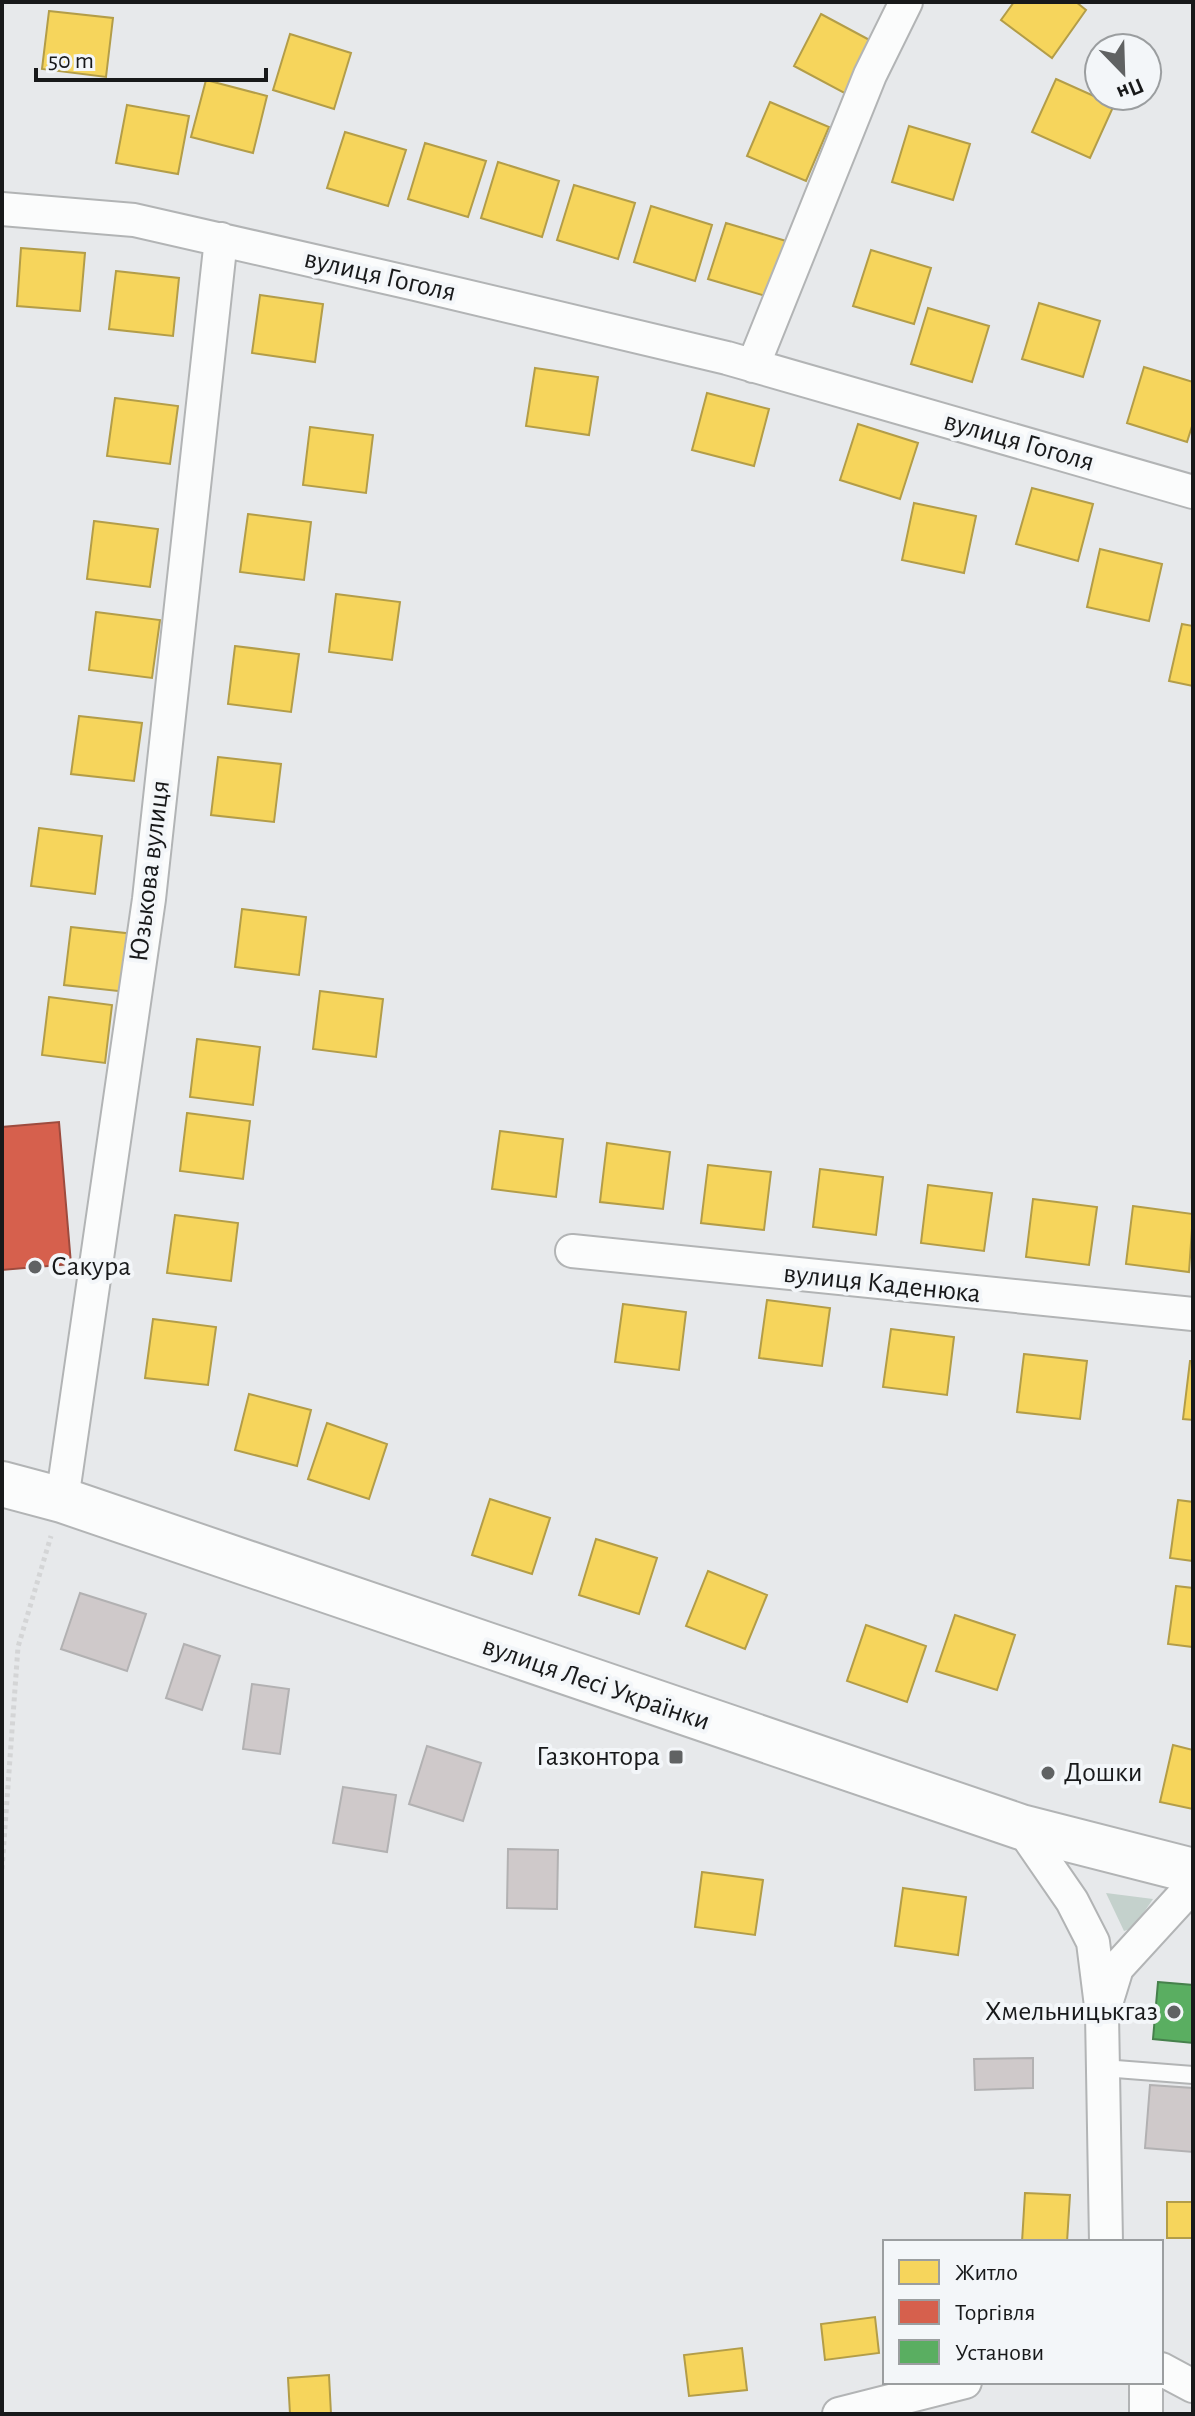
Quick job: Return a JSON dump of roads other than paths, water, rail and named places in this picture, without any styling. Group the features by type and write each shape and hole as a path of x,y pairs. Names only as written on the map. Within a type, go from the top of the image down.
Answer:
{"main road":[{"name":"вулиця Лесі Українки","path":"2,1484 62,1500 1021,1827 1193,1871"}],"street":[{"path":"753,366 870,75 906,2"},
{"name":"вулиця Гоголя","path":"2,209 134,220 221,239 753,366 1193,492"},
{"name":"Юзькова вулиця","path":"62,1500 149,899 221,239"},
{"name":"вулиця Каденюка","path":"572,1251 1193,1314"},
{"path":"1021,1827 1072,1901 1093,1942 1102,2014 1106,2240"},
{"path":"1102,2014 1117,1968 1193,1885"},
{"path":"1163,2370 1193,2386"},
{"path":"839,2414 957,2384"},
{"path":"1146,2384 1146,2414"}],"lane":[{"path":"1103,2068 1193,2075"}],"place":[{"name":"Сакура","path":"35,1267"},
{"name":"Газконтора","path":"676,1757"},
{"name":"Дошки","path":"1048,1773"},
{"name":"Хмельницькгаз","path":"1174,2012"}]}
